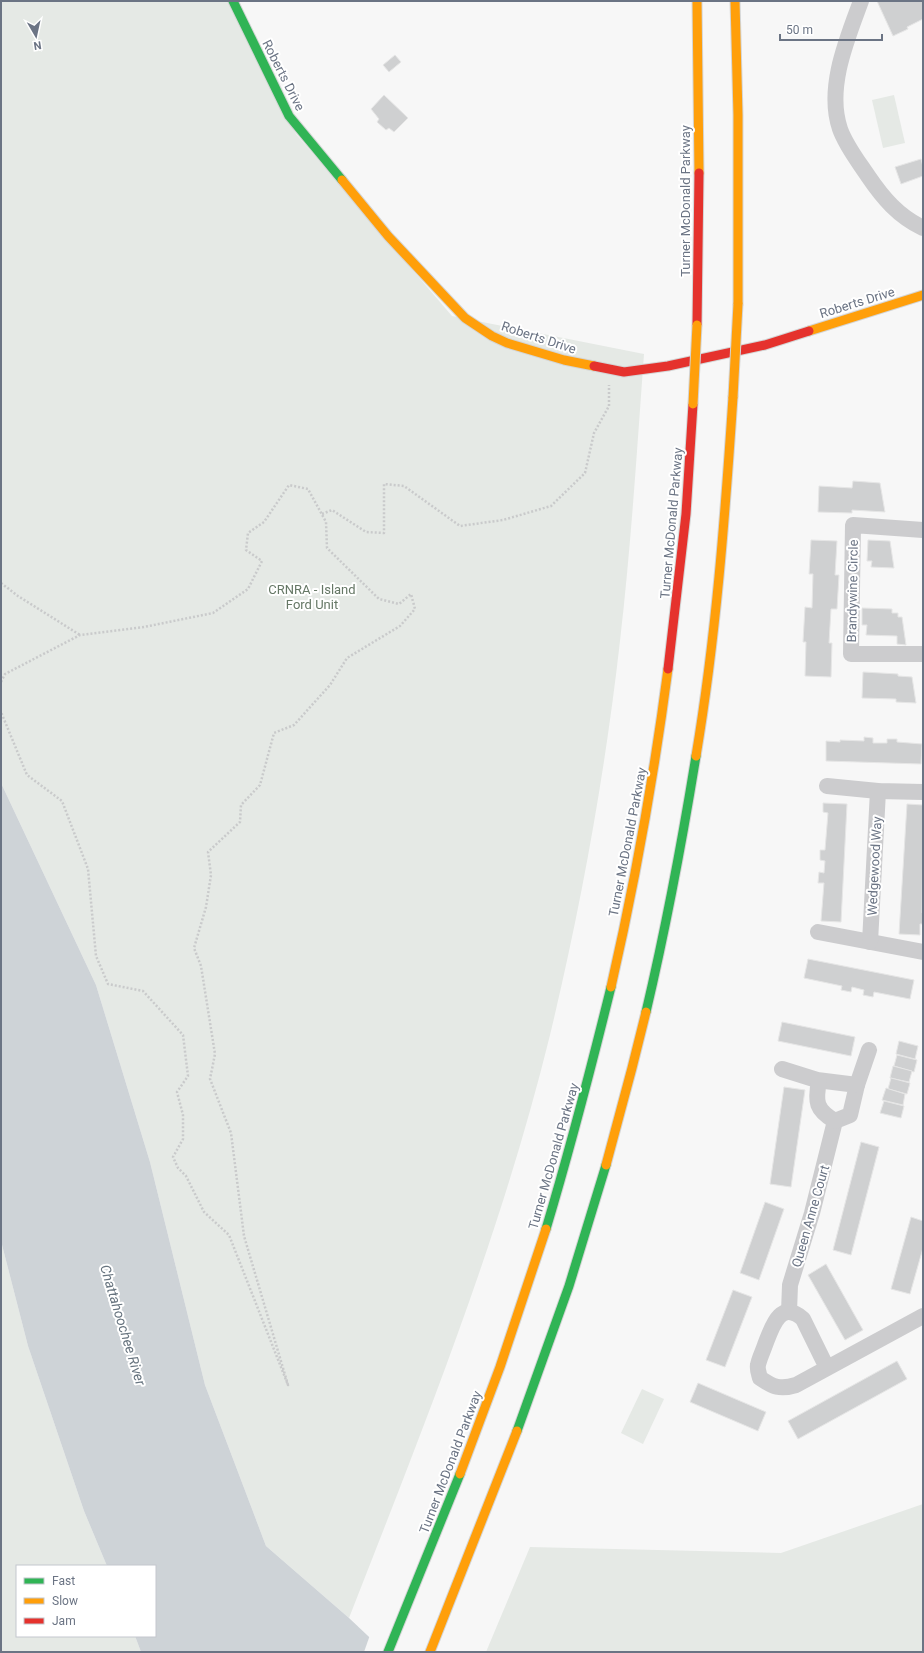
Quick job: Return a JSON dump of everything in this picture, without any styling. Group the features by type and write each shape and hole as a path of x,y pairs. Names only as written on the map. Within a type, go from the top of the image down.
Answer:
{"main road":[{"name":"Roberts Drive","path":"233,1 289,116 388,236 443,296 465,318 492,336 507,343 564,360 624,372 668,366 764,345 923,295"},
{"name":"Turner McDonald Parkway","path":"388,1652 466,1460 517,1319 562,1178 601,1032 641,845 659,738 681,565 693,404 697,325 699,203 697,1"},
{"path":"430,1652 500,1480 557,1323 603,1173 644,1024 677,869 702,715 715,619 725,520 738,304 738,123 735,1"}],"street":[{"path":"861,1 840,58 835,100 840,128 850,150 881,194 893,208 911,222 923,228"},
{"name":"Brandywine Circle","path":"923,530 853,525 851,654 923,654"},
{"path":"827,786 878,791 923,792"},
{"name":"Wedgewood Way","path":"870,942 878,791"},
{"path":"818,932 923,952"},
{"path":"819,1081 817,1092 818,1106 823,1113 835,1121 850,1115 869,1050"},
{"path":"782,1069 819,1081 858,1085"},
{"name":"Queen Anne Court","path":"789,1312 790,1285 812,1213 835,1121"},
{"path":"827,1368 803,1319 797,1314 789,1312 779,1315 773,1323 757,1366 760,1378 772,1386 786,1388 796,1385 923,1316"}],"path":[{"path":"322,514 332,510 366,532 384,533 384,484 404,486 460,526 503,520 551,506 585,473 594,433 609,406 608,369"},
{"path":"1,682 5,674 80,635 144,628 213,613 248,589 262,561 246,550 248,534 264,522 289,485 308,489 326,522 327,548 379,599 399,604 411,594 415,609 400,626 347,658 330,685 294,725 274,733 260,785 241,805 240,822 208,852 211,876 206,907 194,948 201,966 215,1054 210,1079 231,1133 244,1236 288,1385 229,1235 204,1212 186,1176 178,1168 173,1157 183,1139 182,1115 177,1092 188,1076 183,1035 144,991 108,984 96,956 88,869 62,801 27,775 1,712"},
{"path":"1,583 18,596 80,635"}],"green space":[{"name":"CRNRA - Island Ford Unit","path":"1,1 231,1 296,134 452,316 644,354 634,498 614,691 582,889 550,1035 530,1110 485,1257 433,1402 349,1618 266,1546 205,1385 150,1162 96,985 1,783"},
{"path":"894,95 905,143 883,148 872,100"},
{"path":"1,1241 28,1346 84,1511 107,1565 16,1565 16,1637 135,1637 141,1652 1,1652"},
{"path":"642,1389 664,1399 643,1444 621,1433"},
{"path":"923,1504 923,1652 486,1652 530,1547 781,1553"}],"water":[{"name":"Chattahoochee River","path":"1,783 96,985 150,1162 205,1385 266,1546 349,1618 385,1652 141,1652 135,1637 156,1637 156,1565 107,1565 84,1511 28,1346 1,1241"}],"pier":[{"path":"370,1635 387,1652 364,1652"}],"building":[{"path":"877,1 923,1 923,19 907,27 908,29 893,36"},
{"path":"395,55 401,62 389,72 383,65"},
{"path":"384,95 408,118 394,132 389,128 386,130 377,122 379,119 371,109"},
{"path":"921,159 923,176 901,184 895,167"},
{"path":"853,481 880,483 885,512 852,510 852,513 818,512 819,486 852,488"},
{"path":"811,540 837,541 835,575 839,575 837,609 831,609 829,643 832,643 831,677 805,676 806,642 803,642 805,607 812,608 813,574 809,574"},
{"path":"868,540 890,541 894,568 871,567 872,561 867,561"},
{"path":"862,608 892,609 892,613 898,613 898,617 902,617 906,645 897,644 897,636 866,635 867,625 862,625"},
{"path":"863,672 898,674 898,676 912,677 916,703 896,702 896,699 862,698"},
{"path":"864,737 873,738 873,743 887,743 887,739 897,739 897,742 922,744 921,764 826,761 826,741 864,741"},
{"path":"823,803 847,804 841,922 821,921 824,883 818,883 819,872 824,873 825,861 820,860 820,850 825,850 828,813 823,812"},
{"path":"907,804 923,805 923,924 920,924 920,935 899,934"},
{"path":"808,959 914,980 910,999 874,992 873,997 863,995 864,990 852,987 851,992 841,990 842,986 804,978"},
{"path":"782,1022 855,1037 851,1056 778,1041"},
{"path":"899,1041 918,1046 915,1059 896,1054"},
{"path":"897,1055 917,1060 914,1072 894,1066"},
{"path":"893,1066 912,1071 909,1082 890,1078"},
{"path":"891,1078 910,1083 907,1094 888,1089"},
{"path":"784,1087 805,1090 791,1187 770,1184"},
{"path":"886,1088 905,1094 903,1105 882,1100"},
{"path":"884,1101 904,1106 901,1118 880,1113"},
{"path":"861,1142 879,1147 851,1255 833,1250"},
{"path":"765,1202 784,1209 759,1280 740,1273"},
{"path":"911,1217 923,1221 923,1248 910,1294 891,1289"},
{"path":"826,1264 863,1330 845,1340 808,1275"},
{"path":"733,1290 752,1297 725,1367 706,1360"},
{"path":"897,1361 907,1379 798,1439 788,1421"},
{"path":"698,1383 766,1412 758,1431 690,1402"}],"traffic: fast":[{"path":"233,1 289,116 342,180"},
{"path":"646,1012 673,884 696,756"},
{"path":"546,1229 580,1108 611,987"},
{"path":"517,1431 569,1286 606,1165"},
{"path":"388,1652 460,1474"}],"traffic: slow":[{"path":"697,1 699,173"},
{"path":"735,1 738,115 738,304"},
{"path":"342,180 388,236 465,318 492,336 507,343 564,360 594,366"},
{"path":"809,331 923,295"},
{"path":"733,397 738,304"},
{"path":"693,404 697,325"},
{"path":"696,756 714,622 723,532 733,397"},
{"path":"611,987 643,829 657,749 668,669"},
{"path":"606,1165 646,1012"},
{"path":"460,1474 500,1367 546,1229"},
{"path":"430,1652 517,1431"}],"traffic: jam":[{"path":"697,325 699,173"},
{"path":"594,366 624,372 668,366 765,345 809,331"},
{"path":"668,669 686,514 693,404"}]}
